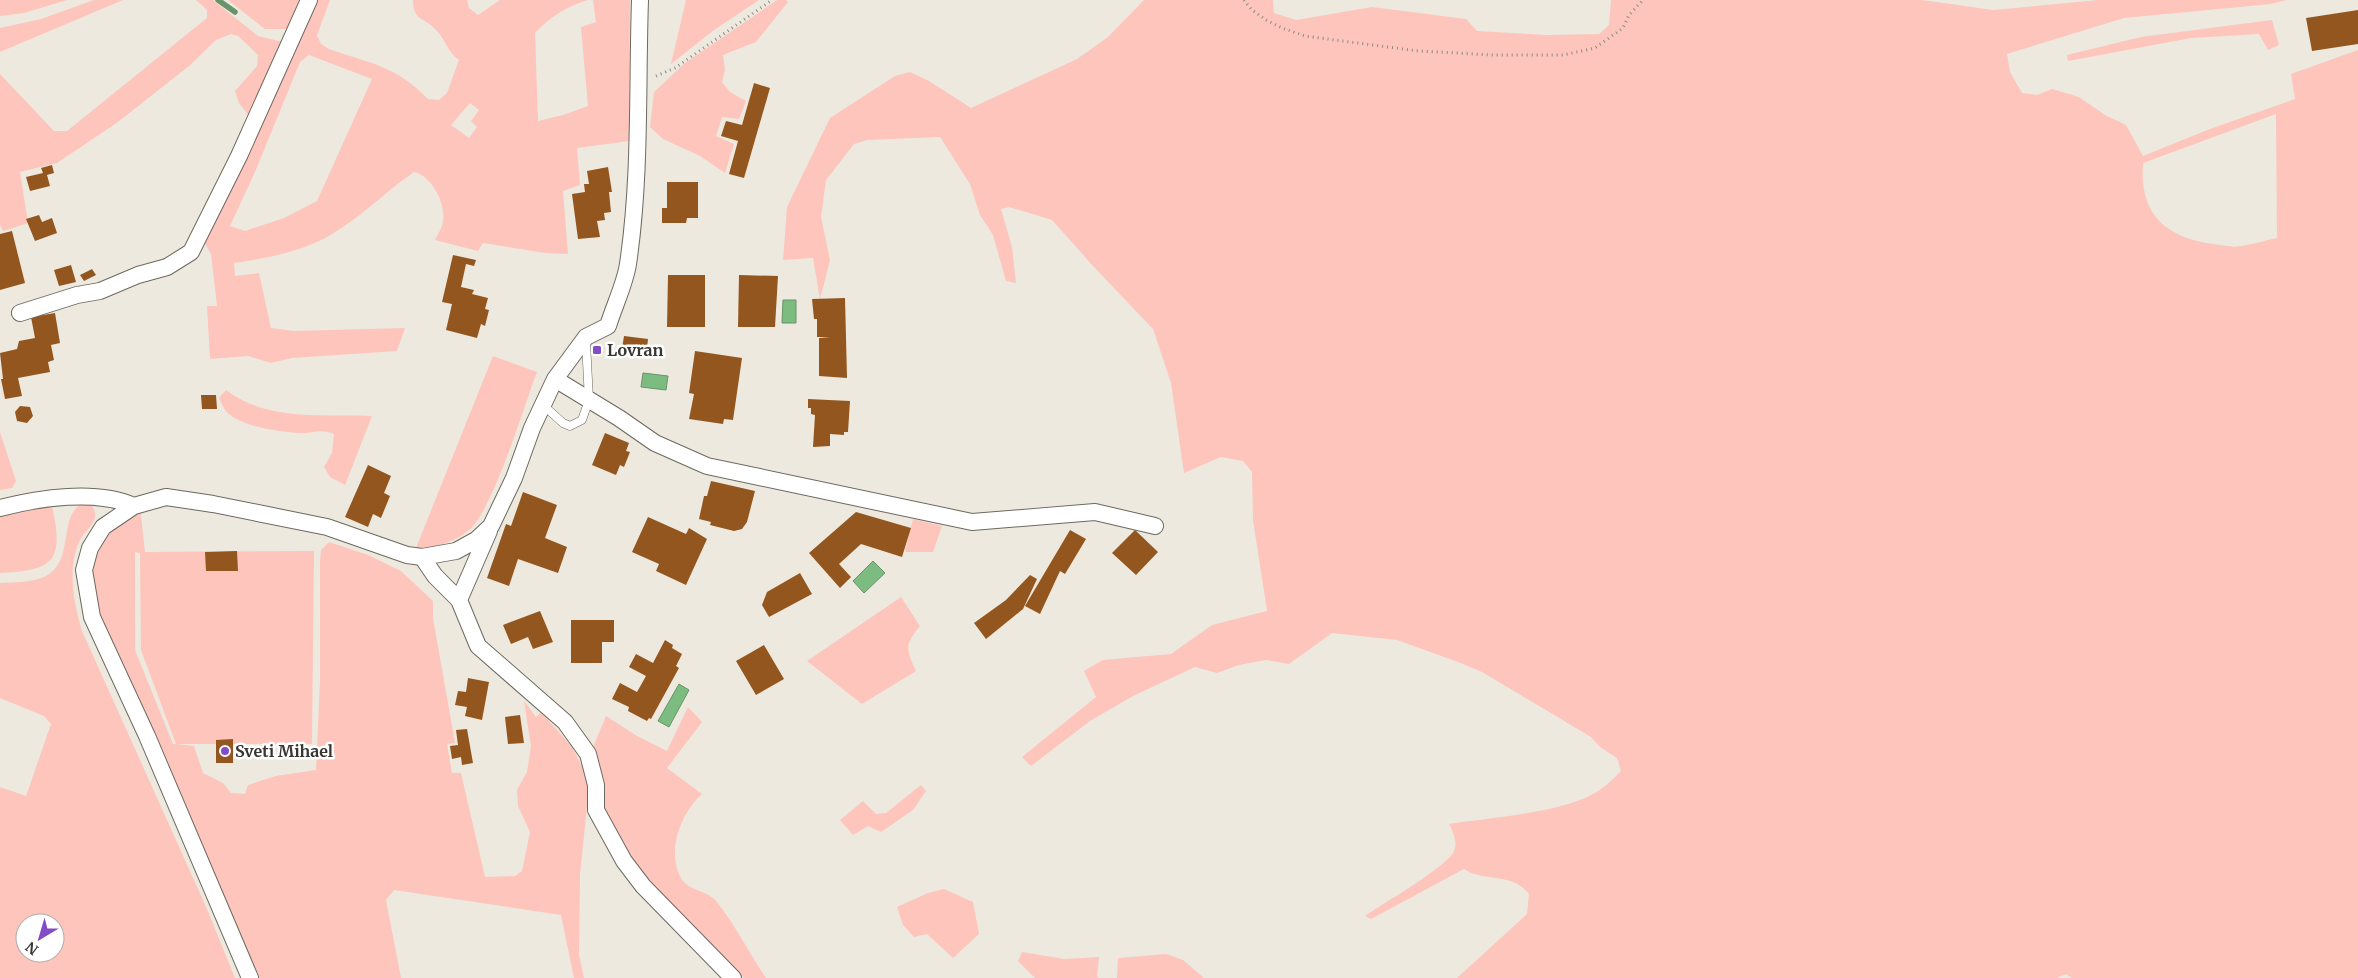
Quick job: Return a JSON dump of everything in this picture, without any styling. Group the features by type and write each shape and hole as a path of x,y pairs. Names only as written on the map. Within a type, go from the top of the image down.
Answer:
{"street":[{"path":"20,313 77,295 100,291 138,275 167,267 191,252 239,156 309,0"},
{"path":"459,600 514,478 555,379 586,337 608,326 628,266 639,151 637,85 640,0"},
{"path":"555,379 655,443 708,466 972,522 1095,512 1156,526"},
{"path":"250,978 147,736 92,617 84,570 90,548 103,527 134,506 166,497 213,504 328,528 406,555 422,557 456,551 476,540 491,526"},
{"path":"0,508 32,500 78,498 119,499 134,506"},
{"path":"422,557 435,576 459,600 478,646 565,722 588,754 596,785 596,810 624,861 643,886 733,978"}],"lane":[{"path":"543,405 558,420 570,426 582,420 589,400 586,337"}],"path":[{"path":"637,85 675,68 772,0"},
{"path":"1244,0 1251,9 1266,20 1305,36 1418,51 1484,55 1563,55 1595,48 1623,28 1629,15 1643,0"}],"shaded area":[{"path":"0,0 67,0 24,13 0,16"},
{"path":"94,0 123,0 0,52 0,28 41,19"},
{"path":"196,0 213,0 258,36 283,42 251,119 239,103 235,91 257,66 258,55 238,36 231,34 216,40 189,66 118,122 57,163 20,172 28,223 3,231 0,225 0,74 54,131 67,131 207,18 207,10"},
{"path":"228,0 301,0 287,29 265,29"},
{"path":"312,0 330,0 317,35 321,44 329,49 370,62 393,72 405,79 428,99 439,100 447,93 459,60 451,53 437,31 417,15 413,0 467,0 469,8 478,15 500,0 588,0 573,5 559,13 535,33 538,121 588,106 581,27 596,22 593,0 630,0 629,141 577,148 580,185 563,191 568,254 545,253 483,243 478,251 435,240 442,226 443,210 441,202 427,179 414,172 359,215 328,236 303,248 261,259 234,263 235,276 259,273 271,328 294,331 405,328 397,351 292,358 271,363 248,356 210,359 207,306 217,306 211,254 204,242","holes":["309,55 372,79 317,201 284,218 245,231 230,226 255,172 300,62","470,103 479,110 471,121 477,127 469,138 451,125"]},
{"path":"686,0 759,0 714,30 671,64"},
{"path":"777,0 786,0 788,2 756,42 723,55 725,70 722,82 730,92 746,101 739,119 722,117 716,136 734,144 725,173 700,156 663,139 650,127 654,92 685,63"},
{"path":"1144,0 1273,0 1274,13 1296,20 1372,7 1466,19 1477,31 1546,35 1599,34 1609,25 1611,0 1922,0 1993,10 2099,0 2287,0 2271,4 2124,18 2007,54 2010,72 2022,93 2037,95 2052,89 2079,97 2105,115 2126,125 2143,156 2210,129 2295,99 2291,74 2358,50 2358,978 2072,978 2066,974 2057,978 1457,978 1527,914 1529,894 1522,887 1506,880 1471,873 1464,869 1371,919 1365,916 1449,858 1454,851 1455,837 1449,824 1541,811 1577,801 1599,790 1621,771 1617,758 1600,747 1591,737 1482,672 1397,640 1332,633 1289,664 1266,660 1239,665 1217,673 1195,667 1133,696 1090,721 1031,766 1022,757 1096,697 1084,671 1103,660 1171,654 1212,625 1267,611 1253,520 1252,472 1243,461 1221,457 1184,473 1171,383 1153,329 1052,220 1009,207 1001,209 1012,247 1016,283 1006,281 993,235 980,215 970,184 940,137 867,140 854,144 826,180 821,217 830,260 820,299 813,258 783,260 787,207 830,118 895,76 910,72 929,81 971,108 1077,59 1108,37","holes":["2276,114 2277,238 2230,247 2196,241 2181,236 2158,220 2151,209 2143,181 2143,163"]},
{"path":"2272,20 2279,45 2268,50 2259,34 2191,38 2068,61 2067,55 2141,37"},
{"path":"783,300 796,300 796,323 782,323"},
{"path":"493,356 537,372 497,481 488,502 469,530 444,544 416,548"},
{"path":"643,373 668,376 666,390 641,387"},
{"path":"226,390 242,400 277,412 372,416 345,485 330,477 324,467 332,453 334,434 324,431 305,433 263,428 236,419 227,413 219,398"},
{"path":"0,432 16,481 12,488 0,490"},
{"path":"89,502 95,514 93,523 79,542 73,564 74,598 82,631 207,909 235,978 0,978 0,787 26,796 51,724 44,716 0,698 0,583 35,580 46,576 55,568 61,558 72,513 79,506"},
{"path":"52,506 57,539 51,559 44,565 33,569 0,573 0,516"},
{"path":"140,507 145,552 314,551 312,744 177,744 194,746 203,773 223,783 231,793 245,794 248,785 276,776 316,770 320,681 320,562 321,550 329,542 368,555 401,571 433,601 433,618 455,743 447,744 452,773 461,773 485,877 515,876 522,871 530,832 518,806 517,790 527,772 531,746 524,701 536,717 541,712 572,747 585,772 589,787 580,875 579,955 584,978 574,978 561,915 394,890 386,900 401,978 256,978 104,631 95,598 91,578 91,566 94,556 106,537","holes":["135,552 140,553 141,650 176,744 173,744 135,650"]},
{"path":"913,519 942,526 933,552 905,552"},
{"path":"873,561 885,573 864,593 853,581"},
{"path":"901,597 920,626 911,638 908,647 916,671 862,704 807,661"},
{"path":"679,684 689,690 669,727 658,721"},
{"path":"688,707 702,722 667,768 702,794 688,811 678,833 675,856 677,867 681,878 688,886 712,897 716,901 766,978 744,978 648,881 602,817 591,752 606,716 637,736 667,751"},
{"path":"921,785 926,791 913,810 881,832 868,826 853,835 840,820 863,801 876,814 886,813"},
{"path":"944,889 973,902 979,934 953,958 927,934 914,937 903,925 897,907 928,893"},
{"path":"1022,952 1064,959 1099,957 1097,977 1099,978 1035,978 1018,961"},
{"path":"1166,954 1183,960 1204,978 1117,978 1118,958"}],"building":[{"path":"2358,10 2358,44 2312,51 2306,18"},
{"path":"754,83 770,88 744,178 729,174 738,141 721,136 726,121 742,125"},
{"path":"52,165 54,173 47,175 50,186 30,191 26,177 43,173 41,168"},
{"path":"608,167 612,192 609,192 611,212 604,213 605,220 597,221 600,237 578,239 572,194 585,192 584,184 589,184 587,171"},
{"path":"667,182 698,182 698,218 687,218 686,223 662,223 662,208 667,208"},
{"path":"39,215 42,222 52,218 57,233 35,241 26,219"},
{"path":"12,231 25,283 0,290 0,234"},
{"path":"453,255 476,260 474,266 466,264 461,287 474,290 472,294 488,298 485,309 489,310 485,326 481,324 477,338 446,330 452,304 442,302"},
{"path":"71,265 76,282 59,286 54,270"},
{"path":"92,269 96,275 84,281 80,275"},
{"path":"668,275 705,275 705,327 667,327"},
{"path":"739,275 778,276 775,327 738,327"},
{"path":"845,298 847,378 819,376 819,338 830,337 817,337 817,319 814,319 812,299"},
{"path":"55,313 60,343 51,345 54,360 48,362 50,372 18,378 22,396 5,399 1,379 3,379 0,353 17,349 19,341 35,338 31,317"},
{"path":"624,336 648,339 646,358 621,355"},
{"path":"695,351 742,358 733,420 724,419 723,424 689,419 694,394 689,393"},
{"path":"201,395 216,395 217,409 202,409"},
{"path":"808,399 850,401 848,432 844,432 844,435 830,434 830,446 813,447 815,415 811,414 811,408 808,408"},
{"path":"20,406 30,407 33,416 27,423 17,421 15,412"},
{"path":"605,433 629,443 626,451 630,452 624,467 620,465 616,475 592,465"},
{"path":"368,465 391,476 384,493 390,496 381,518 373,514 368,527 345,517"},
{"path":"711,481 755,491 747,522 742,529 734,531 710,525 711,522 699,519 704,496 707,496"},
{"path":"523,492 557,505 545,538 567,547 558,573 518,559 509,586 487,578 506,524 511,526"},
{"path":"856,512 911,528 902,557 861,544 839,564 851,577 840,588 809,553"},
{"path":"648,517 686,534 689,528 707,539 686,585 656,571 659,564 632,552"},
{"path":"1070,530 1086,539 1065,574 1060,571 1040,614 1025,606"},
{"path":"1135,530 1158,552 1136,575 1112,553"},
{"path":"237,551 238,571 206,571 205,552"},
{"path":"800,573 812,594 769,617 762,605 767,592"},
{"path":"1030,575 1037,579 1023,609 986,639 974,623 1006,600"},
{"path":"540,611 553,642 533,649 528,637 511,644 503,625"},
{"path":"571,620 614,620 614,642 602,642 602,663 571,663"},
{"path":"665,640 673,645 672,648 682,654 676,666 679,668 651,719 649,718 647,721 628,711 629,707 612,699 620,683 637,692 646,676 629,667 636,654 653,663"},
{"path":"764,645 784,679 756,695 736,661"},
{"path":"468,678 489,682 482,720 465,716 467,707 455,705 458,691 466,692"},
{"path":"520,715 524,743 508,744 505,717"},
{"path":"467,729 473,763 462,765 461,757 452,759 450,746 458,745 456,730"},
{"name":"Sveti Mihael","path":"233,739 233,763 216,763 216,740"}],"waterway":[{"path":"218,0 235,12"}],"place":[{"name":"Lovran","path":"597,350"},
{"name":"Sveti Mihael","path":"225,751"}]}
